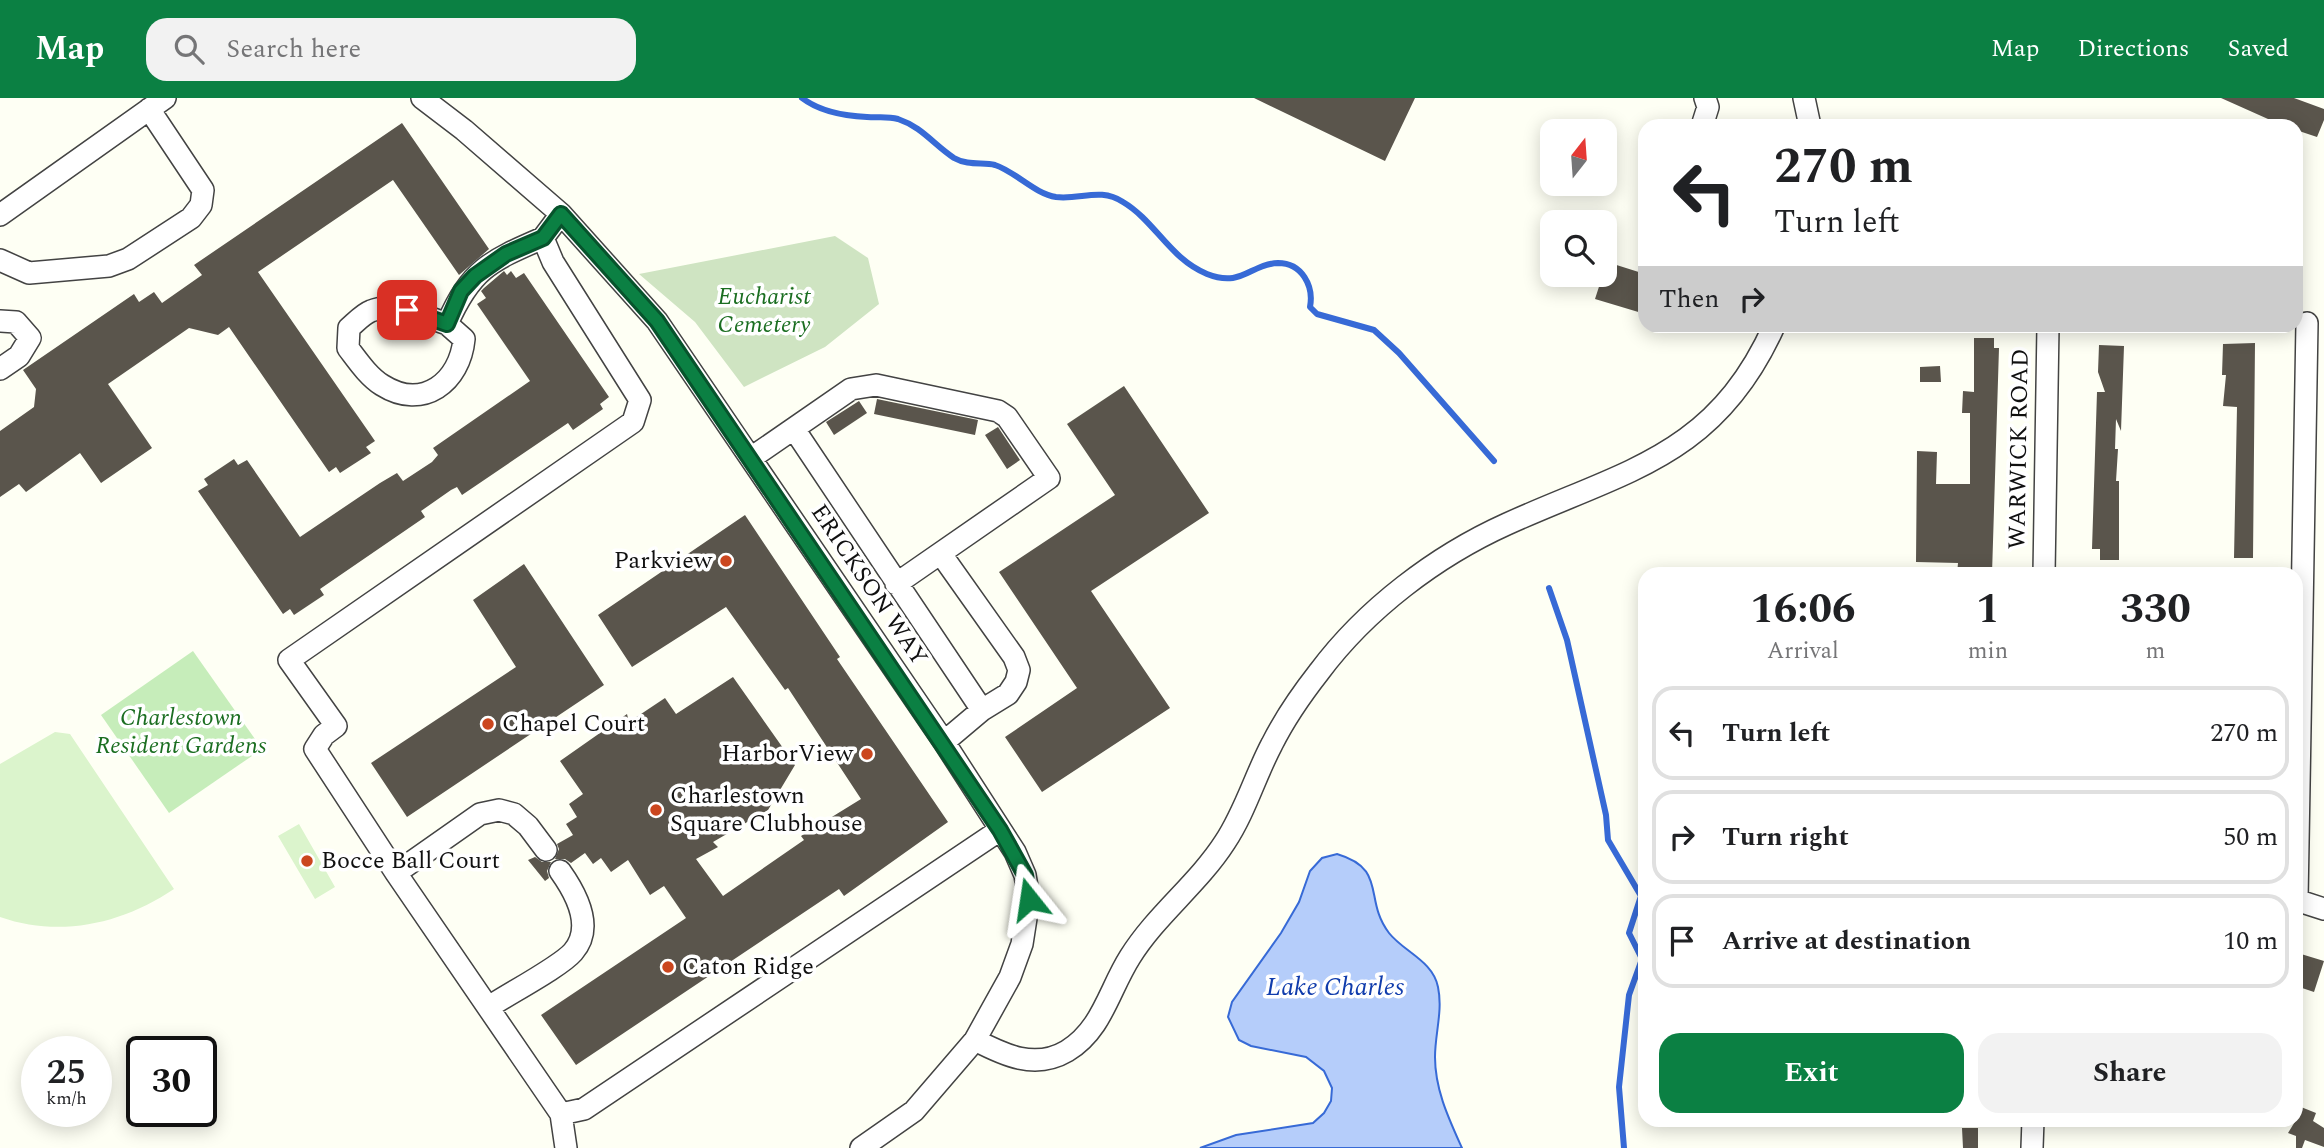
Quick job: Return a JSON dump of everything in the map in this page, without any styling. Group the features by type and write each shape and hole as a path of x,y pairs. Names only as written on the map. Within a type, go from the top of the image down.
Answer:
{"street":[{"name":"ERICKSON WAY","path":"422,98 464,130 561,214 657,321 944,742 1025,875 1029,899 1028,920 1010,977 975,1040 914,1111 861,1148"},
{"path":"1704,119 1708,107 1705,98"},
{"path":"1804,98 1808,119"},
{"path":"0,215 157,103 203,190 201,205 191,218 128,259 109,266 29,273 0,260"},
{"path":"447,324 461,291 475,276 506,254 543,238 561,214"},
{"path":"543,238 553,262 640,400 633,422 289,660 336,726 324,735 315,749 396,873 561,1114 566,1148"},
{"path":"389,308 407,310 447,324 464,339 462,359 442,387 426,392 409,394 381,384 348,348 349,328 370,311 389,308"},
{"path":"0,321 16,322 30,338 19,356 0,369"},
{"path":"2303,589 2309,323"},
{"path":"975,1040 1004,1056 1044,1060 1066,1052 1084,1037 1100,1018 1130,957 1225,843 1272,744 1297,701 1346,642 1400,591 1432,566 1466,545 1507,524 1618,480 1682,443 1710,421 1731,399 1753,367 1770,333"},
{"name":"WARWICK ROAD","path":"2044,567 2048,333"},
{"path":"751,458 851,389 862,386 876,385 986,407 1007,417 1049,478 896,584"},
{"path":"794,429 982,710"},
{"path":"941,554 1014,657 1019,670 1016,682 1008,694 982,710 944,742"},
{"path":"396,873 480,814 499,810 514,814 528,826 545,850"},
{"path":"561,1114 584,1109 1000,830"},
{"path":"489,1007 574,952 581,932 581,908 560,871"},
{"path":"2303,902 2324,909"},
{"path":"2032,1148 2033,1127"}],"green space":[{"name":"Eucharist Cemetery","path":"835,236 868,258 879,304 825,347 744,387 695,322 639,274"},
{"name":"Charlestown Resident Gardens","path":"193,651 262,749 169,813 101,715"},
{"path":"55,732 70,734 174,889 133,911 90,924 45,926 0,917 0,764"},
{"name":"Bocce Ball Court","path":"299,824 335,887 315,899 278,836"}],"water":[{"name":"Lake Charles","path":"1337,854 1353,860 1363,868 1369,877 1381,920 1389,933 1424,963 1435,978 1440,1005 1435,1057 1437,1081 1462,1148 1200,1148 1236,1135 1313,1123 1324,1113 1331,1101 1332,1088 1324,1071 1306,1057 1251,1046 1239,1040 1228,1017 1232,1002 1281,933 1299,902 1310,871 1322,858"}],"building":[{"path":"1254,98 1415,98 1385,161"},
{"path":"2221,98 2294,98 2324,109 2324,120 2317,137 2303,132 2303,119 2268,119"},
{"path":"402,123 489,249 459,275 393,180 258,272 375,441 366,447 371,453 340,473 336,467 329,472 229,327 218,335 189,328 108,384 152,448 101,483 80,453 26,492 19,484 0,497 0,431 34,407 36,389 23,370 134,294 139,302 154,292 162,303 202,275 194,265"},
{"path":"1617,265 1638,272 1638,312 1595,299 1599,287 1617,287"},
{"path":"504,271 507,275 511,271 516,278 524,273 609,397 600,404 603,409 573,430 568,423 462,495 457,487 451,490 421,511 425,517 320,589 324,595 294,615 290,609 283,614 198,491 208,485 204,479 234,459 238,465 247,460 300,537 397,473 403,481 432,462 438,455 433,448 530,381 477,304 486,298 481,291"},
{"path":"1974,338 1994,338 1994,348 1999,348 1992,567 1958,567 1958,563 1916,562 1917,451 1937,452 1936,484 1970,484 1970,413 1962,413 1963,391 1974,392"},
{"path":"2255,343 2253,558 2234,558 2237,407 2223,406 2226,375 2222,375 2223,344"},
{"path":"2099,345 2124,346 2121,431 2116,419 2115,449 2118,449 2116,481 2119,481 2119,560 2100,560 2100,549 2092,549 2097,392 2105,392 2098,372"},
{"path":"1940,366 1941,382 1920,382 1920,367"},
{"path":"1124,386 1209,513 1091,591 1170,708 1042,792 1005,737 1077,688 999,572 1115,495 1067,424"},
{"path":"877,399 978,420 975,435 874,414"},
{"path":"859,401 867,413 834,435 826,422"},
{"path":"998,427 1020,460 1007,469 985,435"},
{"path":"745,515 840,657 837,659 948,822 844,896 839,889 576,1065 541,1015 686,918 664,886 650,895 628,860 611,872 601,858 593,864 585,853 571,863 565,859 555,859 559,849 557,844 573,835 566,824 577,817 569,804 583,794 560,761 627,714 629,722 665,698 676,714 733,677 795,765 768,810 713,842 718,847 696,859 723,896 804,840 801,836 861,799 788,688 785,690 726,607 632,667 598,615"},
{"name":"Chapel Court","path":"524,564 604,685 407,817 371,763 516,667 473,600"},
{"path":"535,857 542,862 551,862 547,871 549,878 545,881 528,860"},
{"path":"2303,955 2324,961 2314,992 2303,988"},
{"path":"2303,1108 2316,1113 2313,1121 2324,1128 2324,1147 2305,1140 2302,1148 2296,1148 2296,1136 2288,1133 2292,1127 2303,1127"},
{"path":"1962,1128 1978,1128 1978,1148 1963,1148"}],"waterway":[{"path":"802,98 817,107 842,114 886,117 906,122 954,158 995,165 1048,195 1106,195 1115,198 1134,210 1183,259 1207,274 1229,278 1268,264 1278,263 1294,267 1308,284 1310,307 1317,314 1374,330 1399,353 1494,461"},
{"path":"1549,588 1567,640 1606,815 1608,840 1638,891"},
{"path":"1638,905 1629,933 1638,951"},
{"path":"1624,1148 1619,1087 1629,995 1638,970"}],"place":[{"name":"Parkview","path":"726,561"},
{"name":"Chapel Court","path":"488,724"},
{"name":"HarborView","path":"867,754"},
{"name":"Charlestown Square Clubhouse","path":"656,810"},
{"name":"Bocce Ball Court","path":"307,861"},
{"name":"Caton Ridge","path":"668,967"}],"route":[{"path":"407,310 447,324 461,291 475,276 506,254 543,238 561,214 657,321 751,458 944,742 1014,852 1025,875 1029,899"}]}
